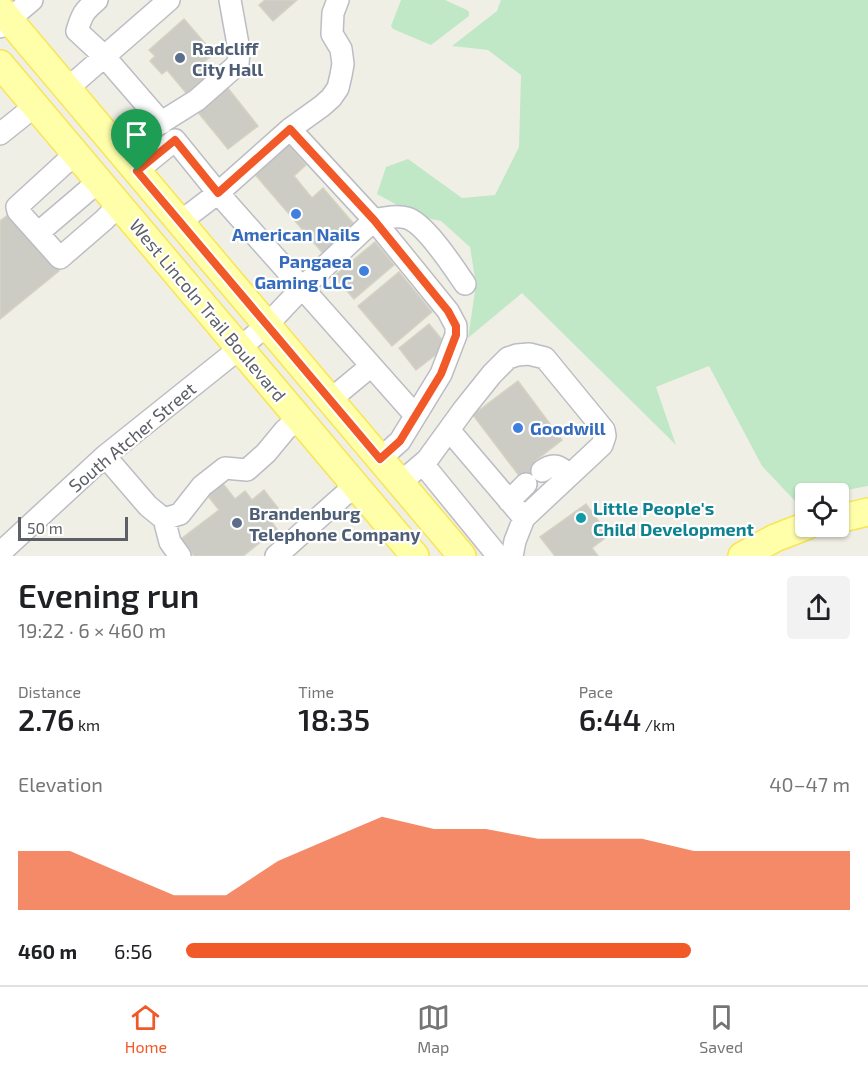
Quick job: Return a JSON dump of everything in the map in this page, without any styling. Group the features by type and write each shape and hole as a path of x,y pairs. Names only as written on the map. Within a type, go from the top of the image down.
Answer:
{"main road":[{"name":"West Lincoln Trail Boulevard","path":"3,19 67,89 462,556"},
{"name":"West Lincoln Trail Boulevard","path":"0,64 415,556"},
{"path":"849,516 868,512"},
{"path":"742,556 795,530"}],"street":[{"path":"3,19 32,0"},
{"path":"97,0 85,10 77,31 104,56 162,123"},
{"path":"67,89 169,0"},
{"path":"130,163 138,137 197,100 238,64 239,50 230,0"},
{"path":"180,222 218,193 290,129 331,98 338,88 343,64 340,49 332,34 333,13 338,0"},
{"path":"0,134 35,106"},
{"path":"290,129 374,220 448,311 456,326 456,335 441,374 400,441 380,459"},
{"path":"130,163 175,140 218,193 415,415"},
{"path":"75,153 17,207 18,211 60,258 119,205"},
{"path":"38,233 99,181"},
{"path":"374,220 392,217 407,218 416,222 425,230 465,284"},
{"name":"South Atcher Street","path":"3,550 105,456 267,325 302,288 374,220"},
{"path":"400,483 423,464 492,374 508,358 529,354 545,358 604,429 605,436 602,445 524,518 518,551"},
{"path":"330,400 371,366"},
{"path":"164,519 180,514 202,486 225,468 247,470 299,418"},
{"path":"449,430 524,518"},
{"path":"105,456 148,506 164,519 170,542 180,556"},
{"path":"423,464 498,556"},
{"path":"543,471 550,466 556,466 570,475"},
{"path":"509,501 526,484"},
{"path":"276,556 356,485"}],"green space":[{"path":"401,0 445,0 467,10 469,16 431,45 393,29 391,26"},
{"path":"501,0 868,0 868,486 849,490 849,483 795,483 795,501 762,466 709,366 656,387 676,445 522,293 468,338 476,285 470,247 441,221 417,216 377,194 386,167 408,159 462,198 495,195 519,147 521,75 488,50 452,46 497,11"}],"building":[{"path":"265,0 297,0 273,21 259,5"},
{"name":"Radcliff City Hall","path":"184,19 214,54 205,61 218,77 192,100 167,70 162,74 150,61 155,56 149,50"},
{"path":"227,87 258,126 228,149 197,111"},
{"path":"285,141 306,165 294,176 312,198 323,188 359,230 327,258 251,170"},
{"path":"12,212 59,271 0,319 0,221"},
{"name":"Pangaea Gaming LLC","path":"375,242 394,265 354,299 334,276"},
{"path":"399,272 432,312 392,346 358,306"},
{"path":"429,324 447,346 416,370 399,348"},
{"name":"Goodwill","path":"518,381 562,440 535,461 544,473 527,486 473,415"},
{"name":"Brandenburg Telephone Company","path":"220,480 235,499 245,491 252,500 264,490 278,508 267,516 277,529 243,556 194,556 181,539 219,510 205,492"},
{"name":"Little People's Child Development","path":"586,504 609,535 592,548 598,556 555,556 540,537"}],"place":[{"name":"Radcliff City Hall","path":"180,58"},
{"name":"American Nails","path":"296,214"},
{"name":"Pangaea Gaming LLC","path":"364,271"},
{"name":"Goodwill","path":"518,428"},
{"name":"Little People's Child Development","path":"581,518"},
{"name":"Brandenburg Telephone Company","path":"237,523"}],"route":[{"path":"290,129 374,220 448,311 456,326 456,335 441,374 400,441 380,459 137,171 175,140 218,193 290,129"}]}
